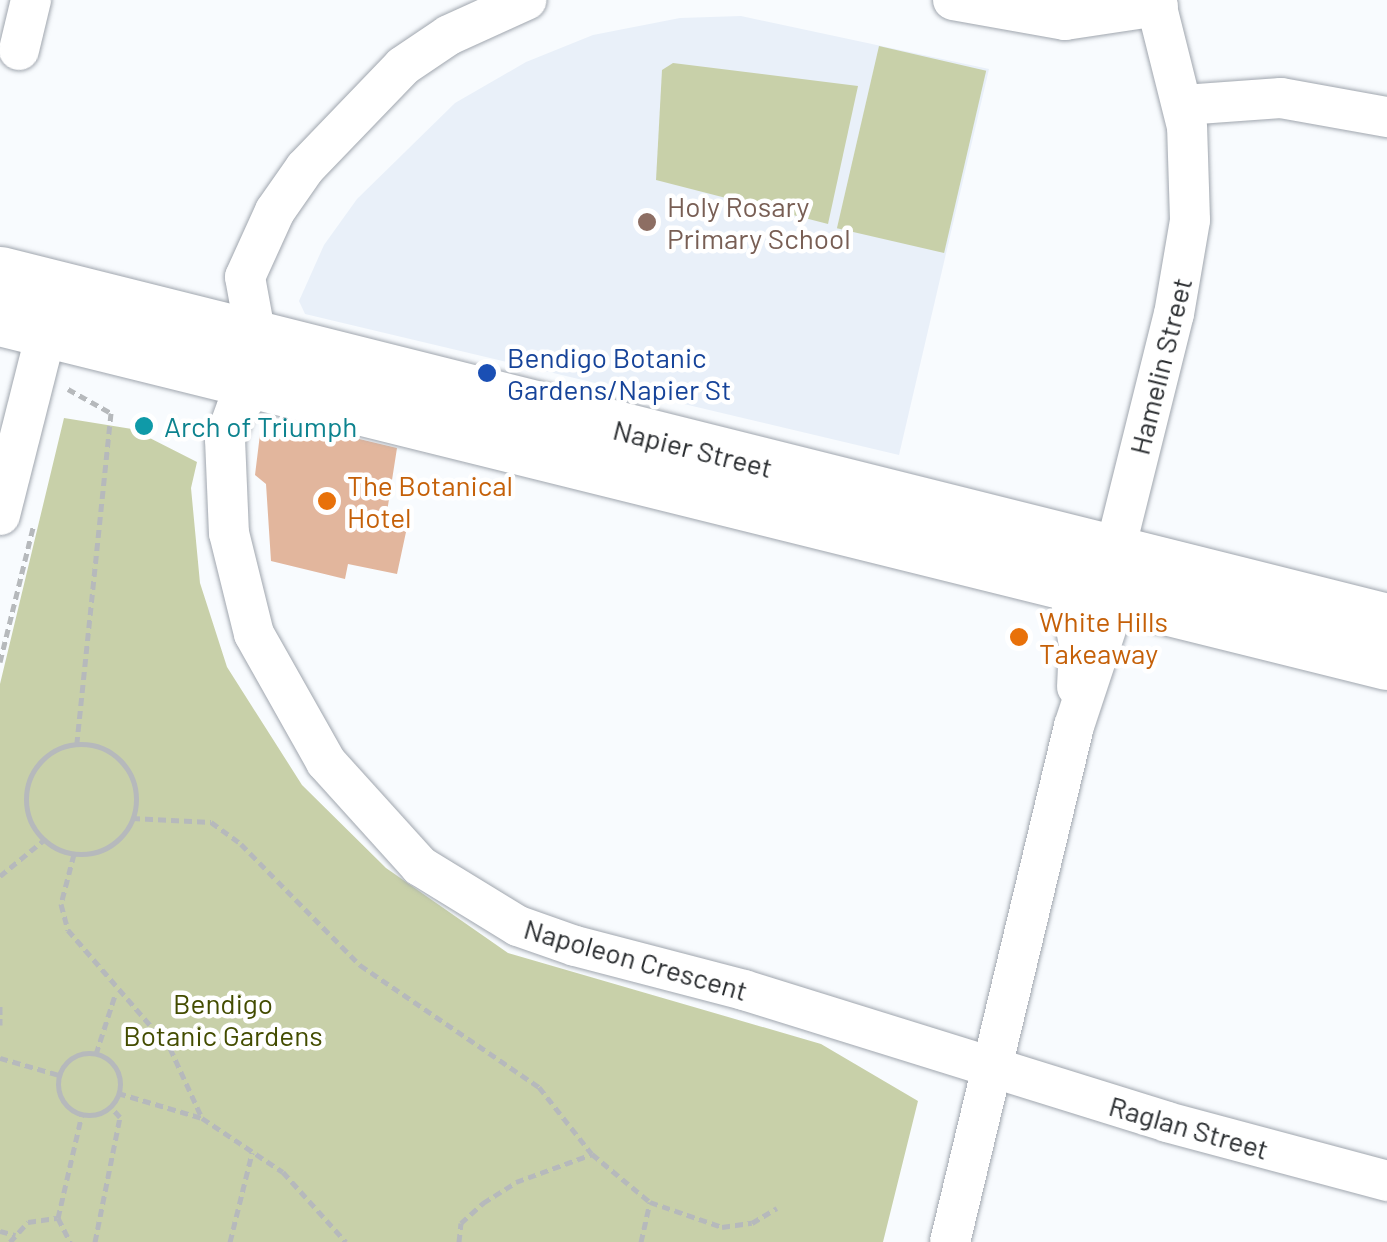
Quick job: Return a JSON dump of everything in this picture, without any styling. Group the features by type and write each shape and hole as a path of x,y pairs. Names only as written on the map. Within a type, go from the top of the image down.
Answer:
{"highway":[{"name":"Napier Street","path":"0,274 35,312 258,360 1100,578 1387,662"},
{"name":"Napier Street","path":"35,312 197,322 258,360"},
{"name":"Napier Street","path":"1100,578 1387,621"}],"street":[{"path":"19,50 31,0"},
{"path":"197,322 244,277 288,190 360,106 450,35 526,0"},
{"path":"953,0 1065,20 1156,3"},
{"name":"Hamelin Street","path":"950,1242 1074,726 1100,578 1187,252 1191,162 1184,105 1156,3"},
{"path":"1184,105 1281,98 1387,118"},
{"path":"244,277 258,360"},
{"path":"0,514 35,312"},
{"name":"Napoleon Crescent","path":"258,360 230,422 224,474 240,589 274,676 326,762 420,866 518,926 992,1066"},
{"name":"Raglan Street","path":"992,1066 1167,1122 1387,1181"}],"path":[{"path":"68,389 110,413 78,744"},
{"path":"78,744 112,754 125,766 136,800 132,818 110,846 74,854 44,840 27,808 32,772 44,758 78,744"},
{"path":"132,818 211,822 360,966 539,1087 592,1154 650,1202 722,1227 752,1223 777,1208"},
{"path":"0,876 44,840"},
{"path":"74,854 60,904 68,930 116,992 170,1048 202,1118"},
{"path":"96,1054 116,992"},
{"path":"0,1006 0,1025"},
{"path":"96,1054 116,1068 118,1093 110,1106 82,1114 60,1095 59,1075 70,1058 96,1054"},
{"path":"0,1058 59,1075"},
{"path":"118,1093 202,1118 252,1152 318,1206 346,1242"},
{"path":"95,1242 120,1117 110,1106"},
{"path":"70,1242 58,1218 82,1114"},
{"path":"230,1242 252,1152"},
{"path":"459,1242 461,1223 484,1203 516,1182 592,1154"},
{"path":"640,1242 650,1202"},
{"path":"10,1242 28,1222 58,1218"},
{"path":"0,1231 15,1235"}],"shaded area":[{"name":"Holy Rosary Primary School","path":"741,16 989,69 899,455 305,314 299,301 324,245 357,199 455,103 526,62 593,35 680,18"}],"green space":[{"path":"879,46 986,71 944,253 837,228"},
{"path":"673,63 858,86 828,224 656,180 662,70"},
{"name":"Bendigo Botanic Gardens","path":"64,418 132,429 197,462 191,488 200,583 227,667 302,785 386,868 508,953 821,1044 918,1101 883,1242 0,1242 0,684"}],"building":[{"name":"The Botanical Hotel","path":"271,418 397,448 387,512 409,518 397,574 348,564 345,579 271,561 266,484 255,475 261,426"}],"place":[{"name":"Holy Rosary Primary School","path":"647,222"},
{"name":"Bendigo Botanic Gardens/Napier St","path":"487,373"},
{"name":"Arch of Triumph","path":"144,426"},
{"name":"The Botanical Hotel","path":"327,501"},
{"name":"White Hills Takeaway","path":"1019,637"}]}
